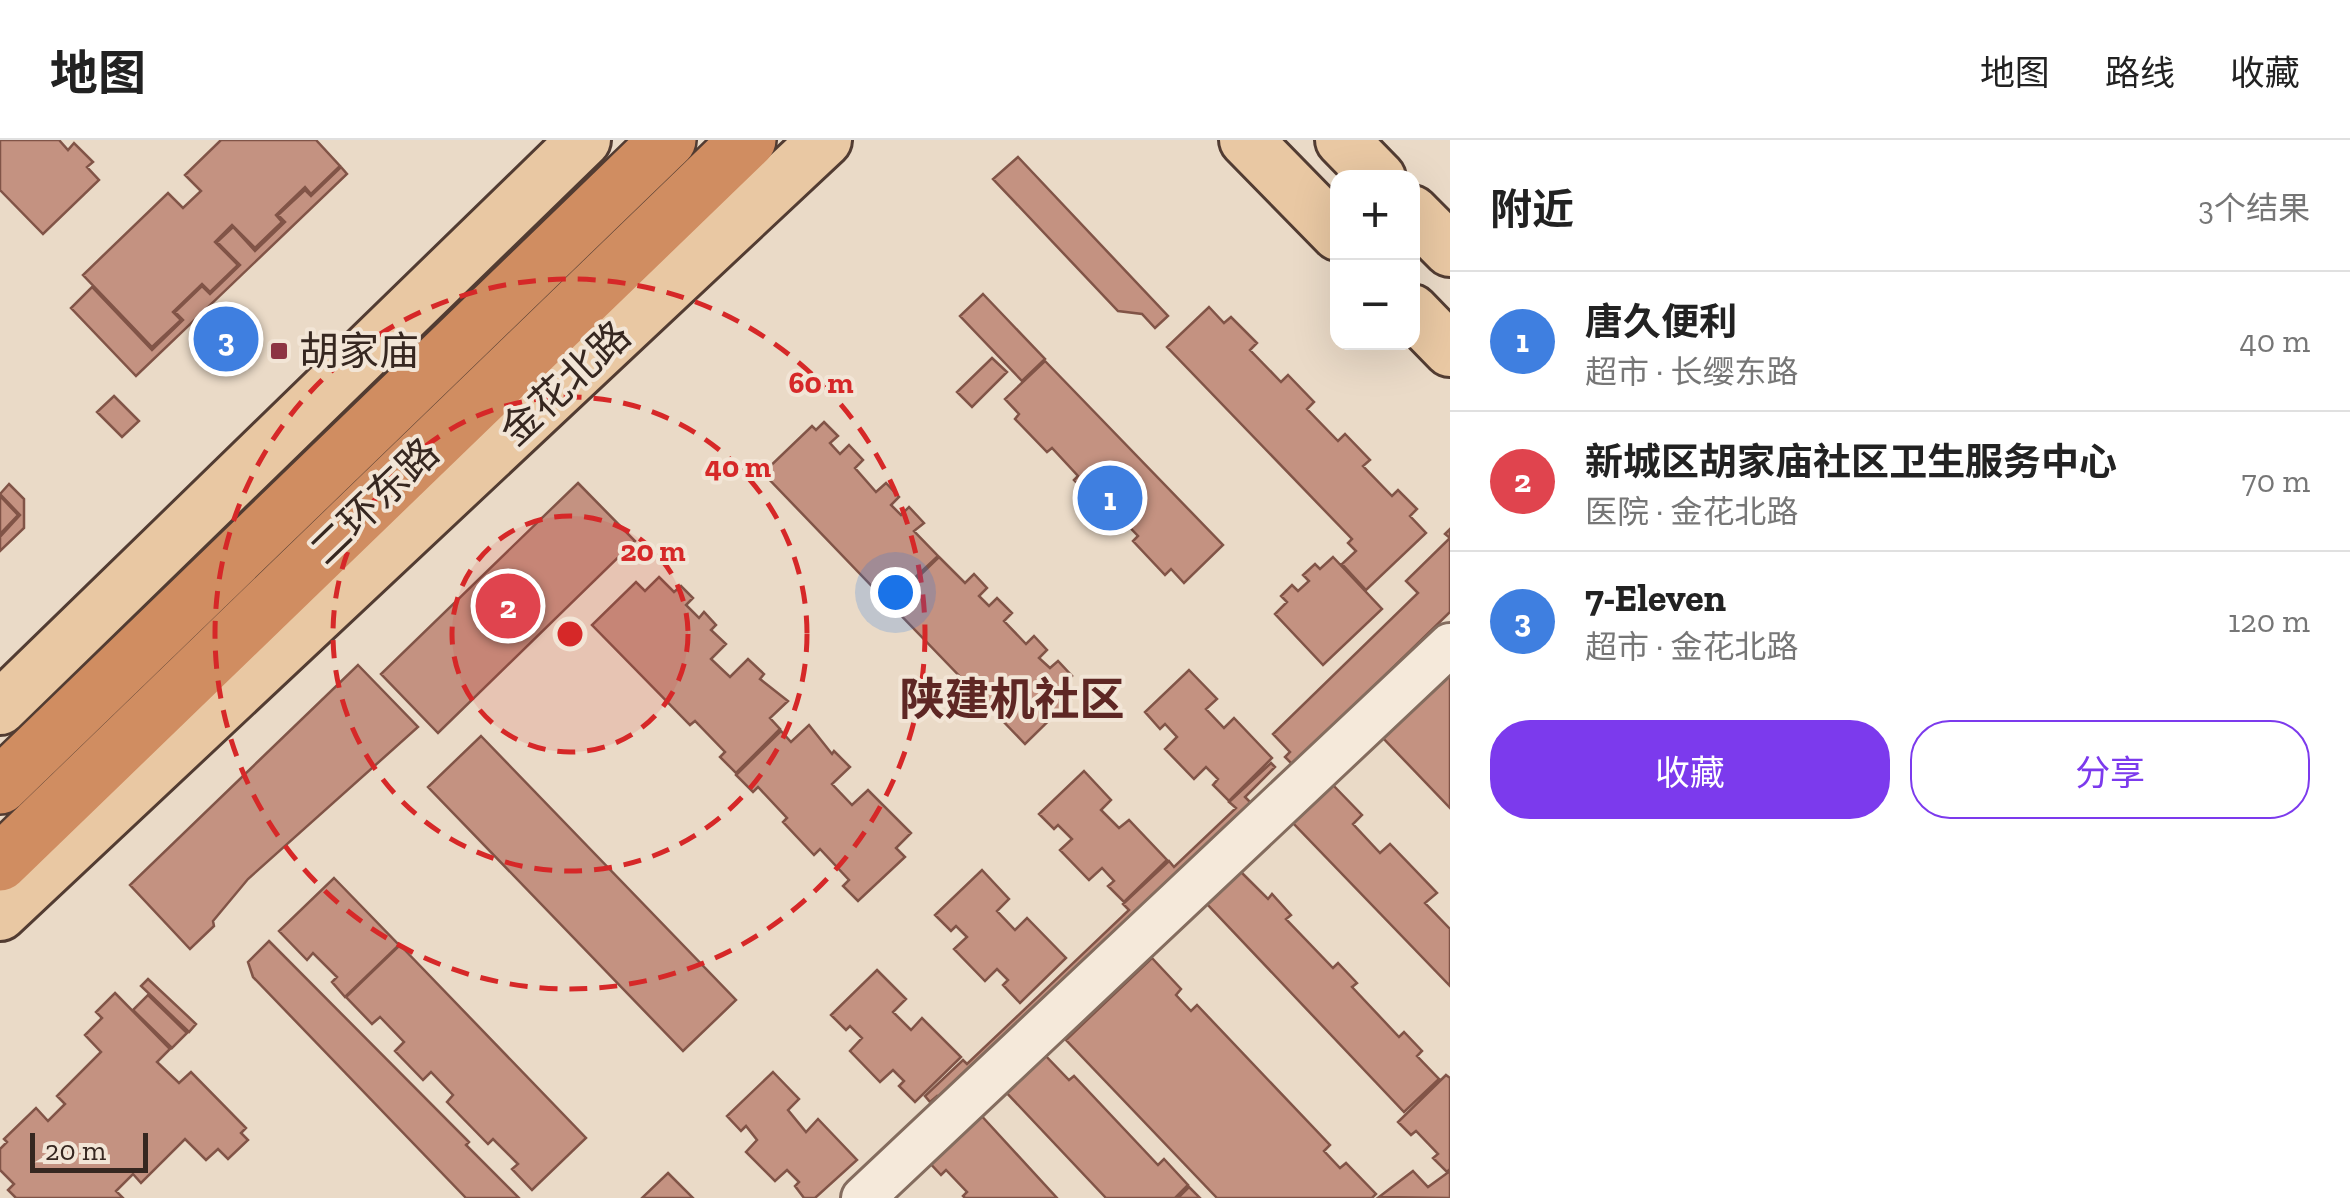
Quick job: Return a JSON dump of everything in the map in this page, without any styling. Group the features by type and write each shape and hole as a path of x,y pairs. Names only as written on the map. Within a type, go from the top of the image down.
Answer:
{"highway":[{"name":"二环东路","path":"0,786 668,140"},
{"name":"二环东路","path":"0,863 748,140"}],"main road":[{"path":"0,708 584,140"},
{"name":"金花北路","path":"0,914 824,140"},
{"path":"1246,140 1330,226"},
{"path":"1342,140 1371,170"},
{"path":"1420,220 1450,250"},
{"path":"1420,320 1450,350"}],"street":[{"path":"863,1198 1450,645"}],"building":[{"path":"0,140 59,140 68,150 74,143 93,162 87,167 99,180 43,234 0,190"},
{"path":"221,140 316,140 340,166 311,194 305,187 276,215 282,222 255,248 232,225 215,242 238,265 210,292 202,284 173,312 181,320 152,347 83,275 168,193 183,208 201,191 185,175"},
{"path":"1018,157 1168,316 1155,328 1142,314 1118,311 993,179"},
{"path":"341,167 347,174 136,376 71,308 92,287 152,350 183,320 175,312 202,286 210,294 240,265 217,242 233,227 255,251 285,222 278,215 305,190 311,196"},
{"path":"983,294 1045,359 1022,381 960,316"},
{"path":"1209,307 1224,323 1231,317 1257,343 1250,350 1281,382 1288,375 1314,402 1307,409 1338,441 1345,434 1370,460 1363,466 1392,496 1398,490 1417,509 1410,516 1426,533 1366,590 1342,564 1356,551 1348,543 1352,539 1167,347"},
{"path":"992,358 1007,372 972,407 957,392"},
{"path":"1045,361 1223,545 1184,583 1171,569 1165,575 1133,541 1138,536 1111,508 1106,513 1074,480 1078,476 1052,448 1047,452 1015,419 1019,414 1005,399"},
{"path":"114,396 139,421 122,437 97,412"},
{"path":"824,422 838,436 830,443 840,454 849,445 863,460 855,468 876,492 886,483 899,497 891,505 901,515 909,507 924,523 914,531 938,556 888,603 763,473 812,426 816,430"},
{"path":"578,483 635,541 438,733 381,674"},
{"path":"9,484 24,499 24,528 0,551 0,537 20,515 0,494"},
{"path":"0,496 18,515 0,534"},
{"path":"1450,538 1450,612 1293,765 1285,757 1290,752 1273,734 1418,593 1406,581"},
{"path":"939,557 965,583 974,574 987,588 979,596 989,606 997,598 1012,613 1004,621 1026,644 1034,636 1047,650 1039,658 1050,668 1058,661 1072,676 1064,683 1075,695 1025,744 890,604"},
{"path":"1333,557 1382,609 1323,665 1275,614 1287,602 1281,596 1292,585 1298,591 1309,581 1303,575 1315,564 1320,569"},
{"path":"659,577 674,592 681,586 693,598 686,605 699,618 704,612 716,625 711,630 726,644 711,659 730,677 748,659 764,674 760,679 788,701 770,718 780,729 736,773 720,757 725,752 695,721 690,725 592,625 636,582 645,591"},
{"path":"358,665 418,727 248,879 213,921 214,926 190,949 130,885"},
{"path":"1189,670 1217,699 1206,709 1224,728 1234,718 1272,758 1229,801 1213,785 1218,779 1206,767 1194,779 1165,749 1177,737 1165,724 1160,729 1145,712"},
{"path":"1450,671 1450,808 1382,737"},
{"path":"809,725 832,754 834,751 850,767 832,784 852,805 868,790 911,833 896,848 905,857 858,901 843,886 849,880 820,849 814,855 758,787 753,792 736,775 781,731 791,742"},
{"path":"481,736 736,1000 683,1051 428,787"},
{"path":"1271,763 1275,767 1245,797 1253,805 942,1102 937,1096 930,1102 925,1096 963,1060 967,1064 1129,910 1123,904 1169,861 1174,867 1236,808 1229,802"},
{"path":"1084,771 1111,800 1101,810 1119,828 1129,820 1167,860 1124,902 1108,886 1114,881 1102,868 1089,880 1060,850 1072,839 1039,814"},
{"path":"1332,784 1362,815 1353,824 1380,853 1390,844 1437,893 1425,903 1450,929 1450,986 1292,822"},
{"path":"982,870 1009,899 997,911 1015,930 1027,918 1066,958 1020,1003 1003,985 1008,980 997,969 985,981 954,949 967,937 956,926 951,931 935,915"},
{"path":"1241,872 1268,899 1272,894 1291,915 1286,919 1333,968 1338,963 1357,983 1352,987 1399,1037 1404,1032 1422,1051 1417,1056 1439,1079 1404,1112 1207,904"},
{"path":"334,878 399,945 345,997 332,982 337,977 313,953 307,960 279,931"},
{"path":"269,941 469,1142 466,1145 519,1198 466,1198 253,977 248,962"},
{"path":"400,945 586,1138 532,1190 512,1169 518,1164 493,1139 488,1144 447,1102 453,1095 431,1072 423,1080 395,1051 404,1042 380,1017 372,1024 346,997"},
{"path":"1152,958 1181,989 1176,995 1191,1011 1197,1005 1330,1145 1324,1151 1340,1168 1346,1163 1376,1194 1372,1198 1217,1198 1066,1040"},
{"path":"877,970 906,999 893,1012 911,1030 922,1018 961,1057 915,1102 899,1086 904,1081 893,1070 880,1082 850,1051 862,1038 850,1026 846,1030 831,1015"},
{"path":"148,979 196,1024 189,1032 141,986"},
{"path":"115,993 170,1049 157,1062 179,1083 191,1072 246,1128 241,1133 248,1140 228,1159 218,1149 206,1160 185,1139 141,1183 133,1174 116,1191 123,1198 16,1198 8,1190 14,1184 0,1170 0,1149 7,1142 4,1139 36,1108 48,1121 65,1104 57,1096 101,1052 85,1035 102,1018 96,1012"},
{"path":"148,995 187,1033 172,1048 133,1010"},
{"path":"1042,1052 1069,1080 1074,1076 1158,1165 1164,1159 1188,1185 1175,1198 1106,1198 1003,1089"},
{"path":"773,1072 799,1099 788,1110 806,1132 818,1119 857,1160 815,1198 804,1198 795,1186 799,1182 787,1170 775,1181 746,1152 757,1140 746,1126 741,1131 727,1116"},
{"path":"1446,1075 1450,1078 1447,1172 1433,1158 1438,1154 1416,1131 1411,1135 1398,1122"},
{"path":"978,1112 1057,1198 965,1198 967,1192 946,1170 941,1175 927,1160"},
{"path":"1413,1171 1428,1187 1450,1171 1450,1198 1379,1197"},
{"path":"668,1173 693,1198 642,1198"},
{"path":"1189,1187 1200,1198 1178,1198"}],"place":[{"name":"7-Eleven","path":"226,339"},
{"name":"胡家庙","path":"279,351"},
{"name":"唐久便利","path":"1110,498"},
{"name":"新城区胡家庙社区卫生服务中心","path":"508,606"}],"district":[{"name":"陕建机社区","path":"1012,699"}]}
